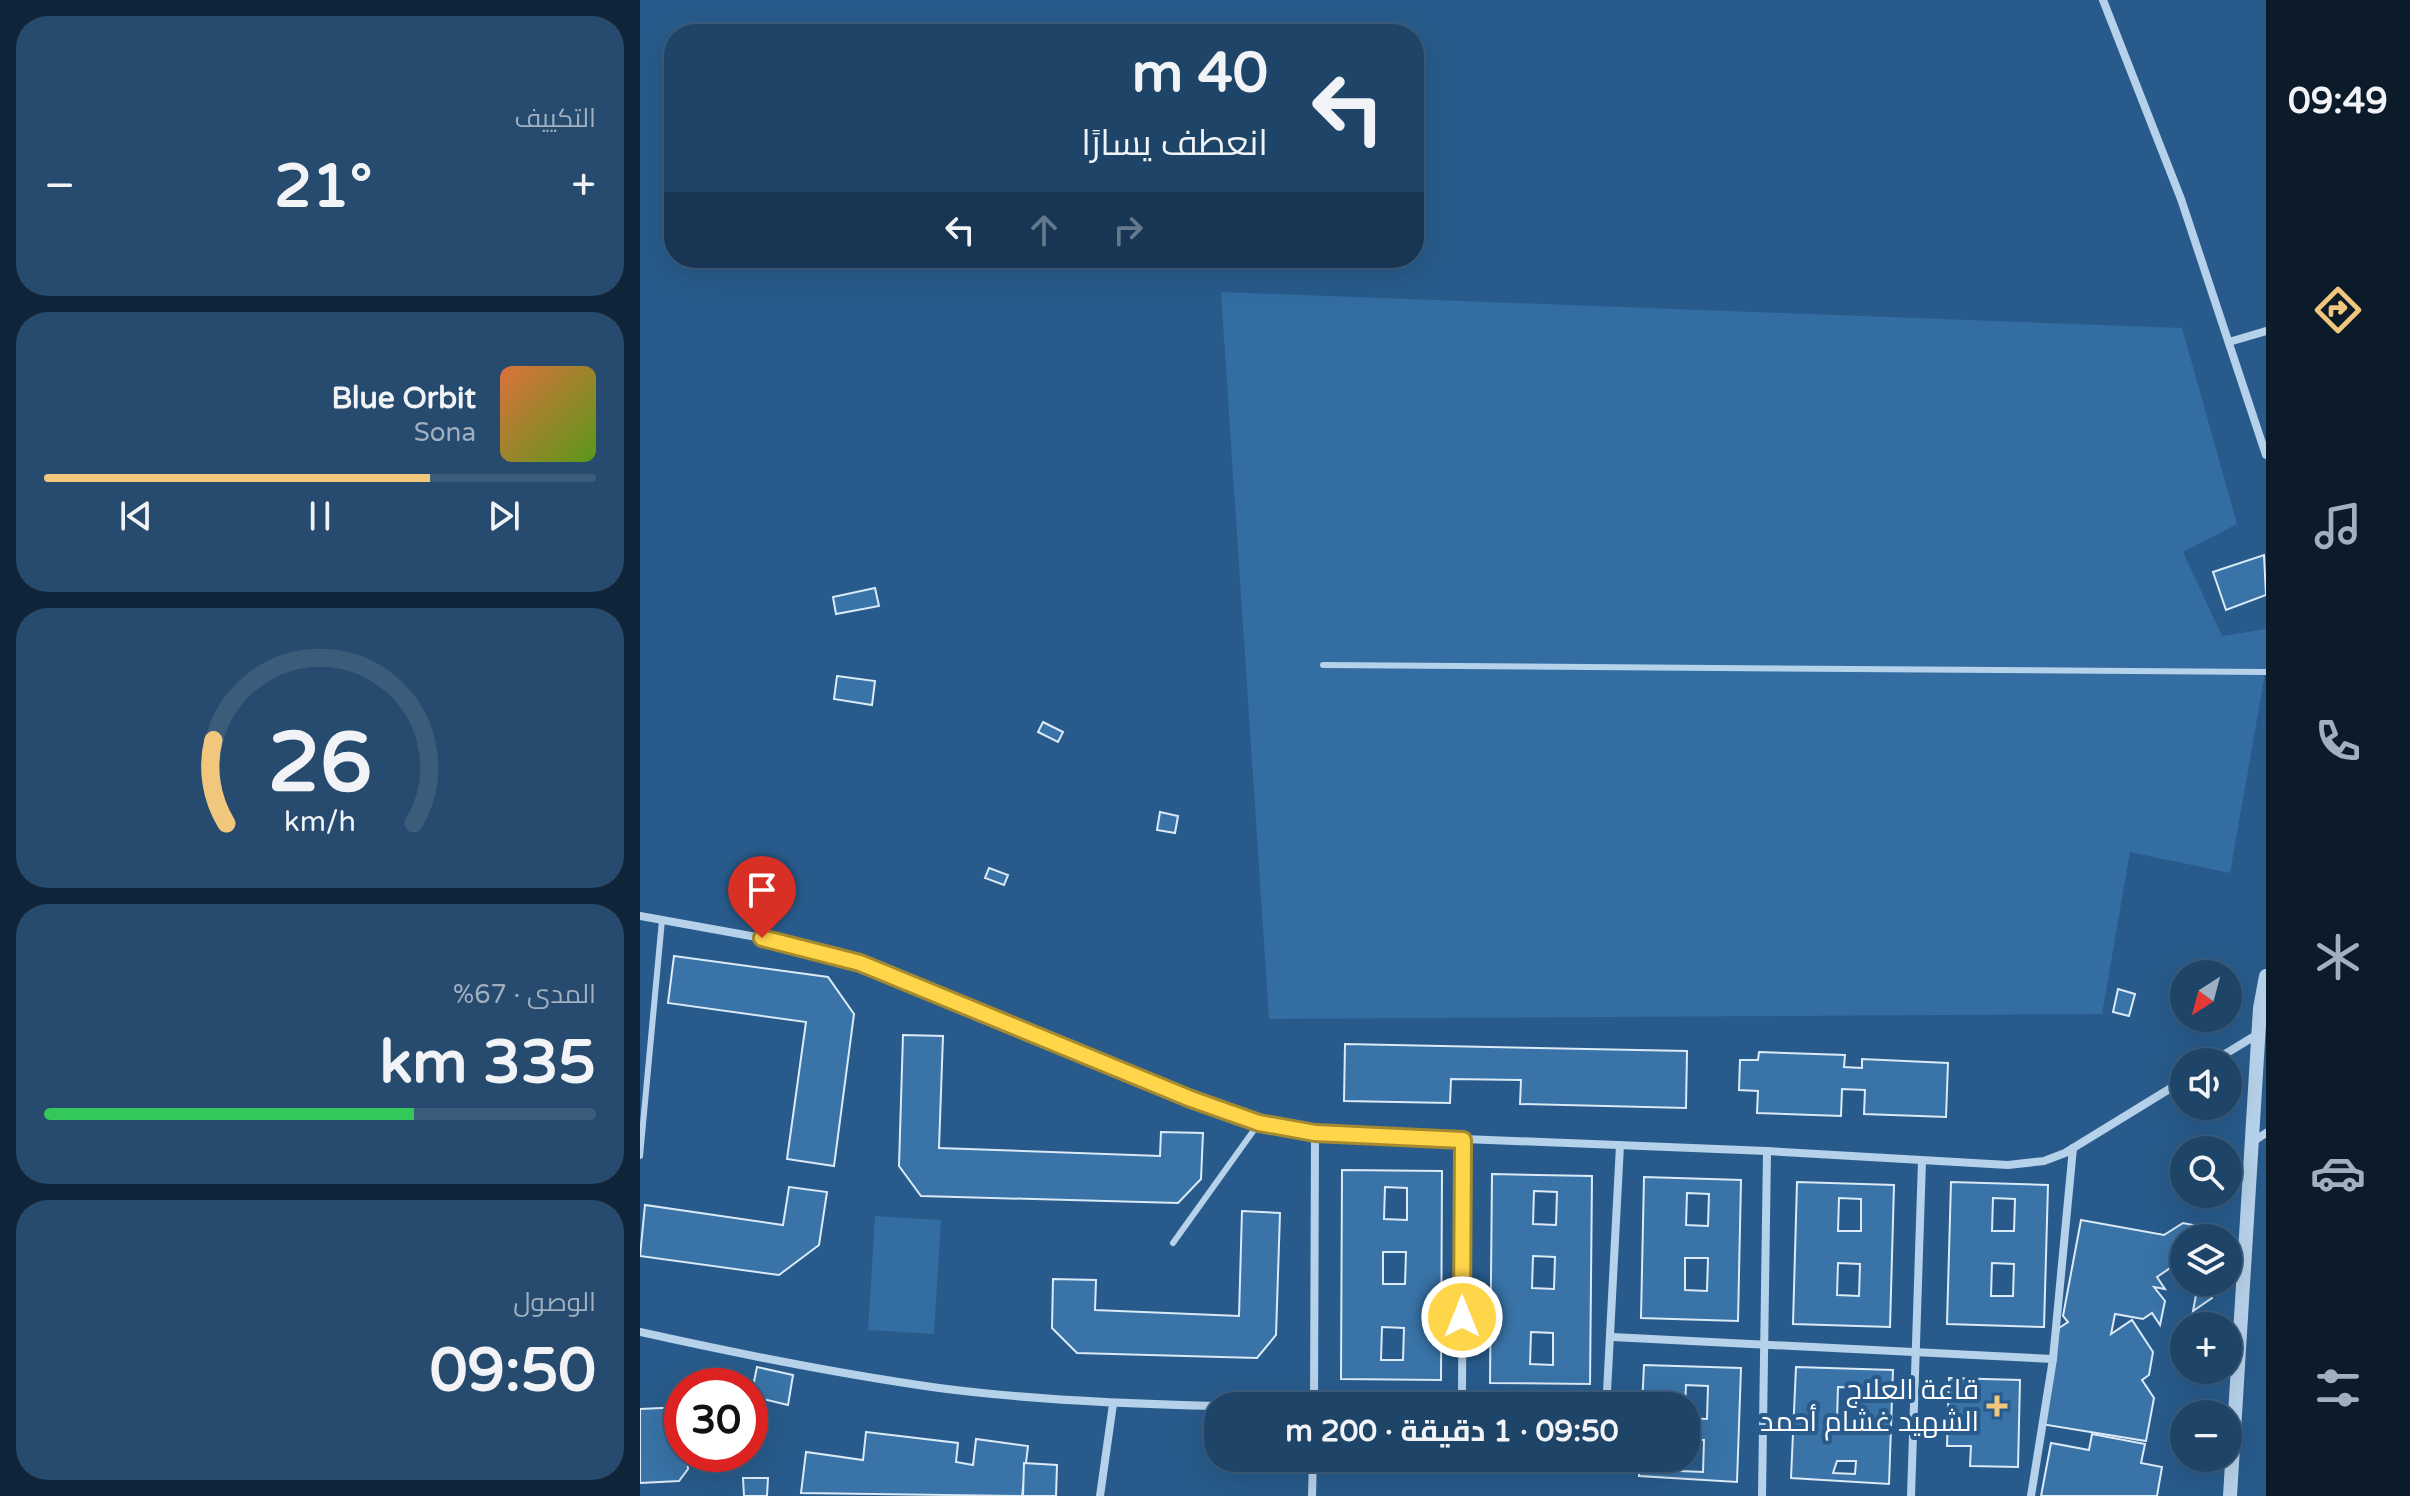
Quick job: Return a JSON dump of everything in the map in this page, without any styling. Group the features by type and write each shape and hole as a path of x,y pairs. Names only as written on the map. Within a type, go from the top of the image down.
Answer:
{"street":[{"path":"2103,0 2181,199 2266,455"},
{"path":"2229,342 2266,331"},
{"path":"640,916 776,941 860,963 1191,1099 1259,1123 1315,1133 1767,1151 1922,1161 2032,1163 2073,1148 2170,1089"},
{"path":"2230,1496 2258,1033 2266,976"},
{"path":"2234,1048 2258,1033"},
{"path":"1314,1392 1315,1133"},
{"path":"2251,1143 2266,1133"},
{"path":"1461,1392 1463,1140"},
{"path":"1607,1392 1620,1145"},
{"path":"2031,1496 2053,1359 2073,1148"},
{"path":"1762,1496 1767,1151"},
{"path":"1911,1496 1922,1161"},
{"path":"640,1332 940,1388 1113,1404 1204,1406"},
{"path":"1612,1337 2053,1359"},
{"path":"1100,1496 1113,1404"},
{"path":"1312,1496 1313,1472"}],"lane":[{"path":"1323,665 2266,672"},
{"path":"640,1156 662,920"},
{"path":"1173,1243 1259,1123"}],"shaded area":[{"path":"1221,292 2182,328 2237,524 2183,552 2222,636 2266,629 2266,668 2230,873 2130,852 2102,1014 1269,1019"},
{"path":"875,1216 941,1220 934,1334 868,1330"}],"building":[{"path":"2264,555 2266,595 2226,610 2213,572"},
{"path":"875,588 879,606 836,614 833,597"},
{"path":"837,676 875,681 872,705 834,699"},
{"path":"1043,722 1063,732 1058,742 1038,732"},
{"path":"1160,812 1178,816 1175,833 1157,830"},
{"path":"989,868 1008,875 1004,885 985,878"},
{"path":"674,956 828,977 854,1014 834,1166 787,1159 806,1022 668,1003"},
{"path":"2118,989 2135,994 2129,1016 2113,1012"},
{"path":"903,1035 943,1036 939,1148 1160,1156 1161,1132 1203,1133 1201,1179 1178,1203 921,1196 899,1166"},
{"path":"1345,1044 1687,1051 1686,1108 1520,1104 1521,1080 1451,1079 1450,1103 1344,1101"},
{"path":"1759,1052 1845,1055 1844,1067 1862,1068 1862,1059 1948,1063 1946,1117 1864,1114 1865,1090 1842,1089 1841,1116 1757,1113 1758,1091 1739,1090 1740,1060 1758,1060"},
{"path":"1342,1170 1442,1171 1441,1380 1341,1379","holes":["1385,1187 1407,1188 1407,1220 1384,1219","1383,1252 1406,1252 1405,1284 1383,1284","1382,1327 1404,1328 1403,1360 1381,1360"]},
{"path":"1492,1174 1592,1176 1590,1384 1490,1383","holes":["1534,1191 1557,1192 1556,1225 1533,1224","1533,1256 1555,1257 1554,1289 1532,1288","1531,1332 1553,1333 1553,1365 1530,1364"]},
{"path":"1644,1177 1741,1180 1738,1321 1641,1318","holes":["1687,1193 1709,1194 1708,1226 1686,1225","1685,1258 1708,1258 1707,1291 1685,1290"]},
{"path":"1797,1182 1894,1185 1890,1327 1793,1324","holes":["1839,1198 1861,1199 1861,1231 1838,1231","1838,1263 1860,1264 1859,1296 1837,1295"]},
{"path":"1951,1182 2048,1185 2044,1327 1947,1324","holes":["1993,1198 2015,1199 2014,1231 1992,1231","1992,1263 2014,1264 2013,1296 1991,1296"]},
{"path":"789,1187 827,1192 819,1245 779,1275 640,1256 645,1205 783,1225"},
{"path":"1242,1211 1280,1213 1276,1335 1257,1358 1077,1353 1052,1328 1053,1279 1096,1280 1095,1310 1239,1316"},
{"path":"2081,1220 2164,1235 2170,1231 2170,1268 2157,1277 2165,1289 2154,1287 2165,1301 2160,1325 2152,1313 2143,1319 2115,1314 2111,1334 2132,1320 2153,1352 2149,1375 2142,1380 2154,1398 2146,1441 2041,1424 2059,1328 2068,1322 2063,1316"},
{"path":"2196,1296 2211,1296 2212,1298 2193,1311"},
{"path":"1644,1365 1741,1368 1737,1482 1639,1476 1639,1472 1703,1472 1704,1440 1700,1440 1700,1419 1707,1419 1708,1386 1686,1385 1686,1392 1643,1392"},
{"path":"1796,1367 1893,1370 1889,1484 1791,1478","holes":["1838,1387 1860,1388 1859,1421 1837,1420","1837,1461 1856,1461 1855,1474 1833,1473"]},
{"path":"768,1369 793,1375 788,1405 768,1400"},
{"path":"1949,1378 2020,1380 2018,1467 1970,1466 1971,1446 1947,1446"},
{"path":"664,1408 664,1472 686,1472 679,1481 640,1483 640,1409"},
{"path":"866,1432 958,1443 956,1462 973,1465 976,1439 1028,1446 1022,1496 801,1493 806,1452 863,1460"},
{"path":"2092,1434 2145,1444 2141,1463 2162,1467 2157,1496 2041,1496 2051,1443 2089,1450"},
{"path":"1024,1463 1057,1465 1056,1496 1023,1496"},
{"path":"743,1478 768,1478 767,1496 744,1496"}],"place":[{"name":"قاعة العلاج الشهيد غشام أحمد","path":"1997,1406"}],"route":[{"path":"762,938 860,963 1191,1099 1259,1123 1315,1133 1463,1140 1462,1317"}]}
